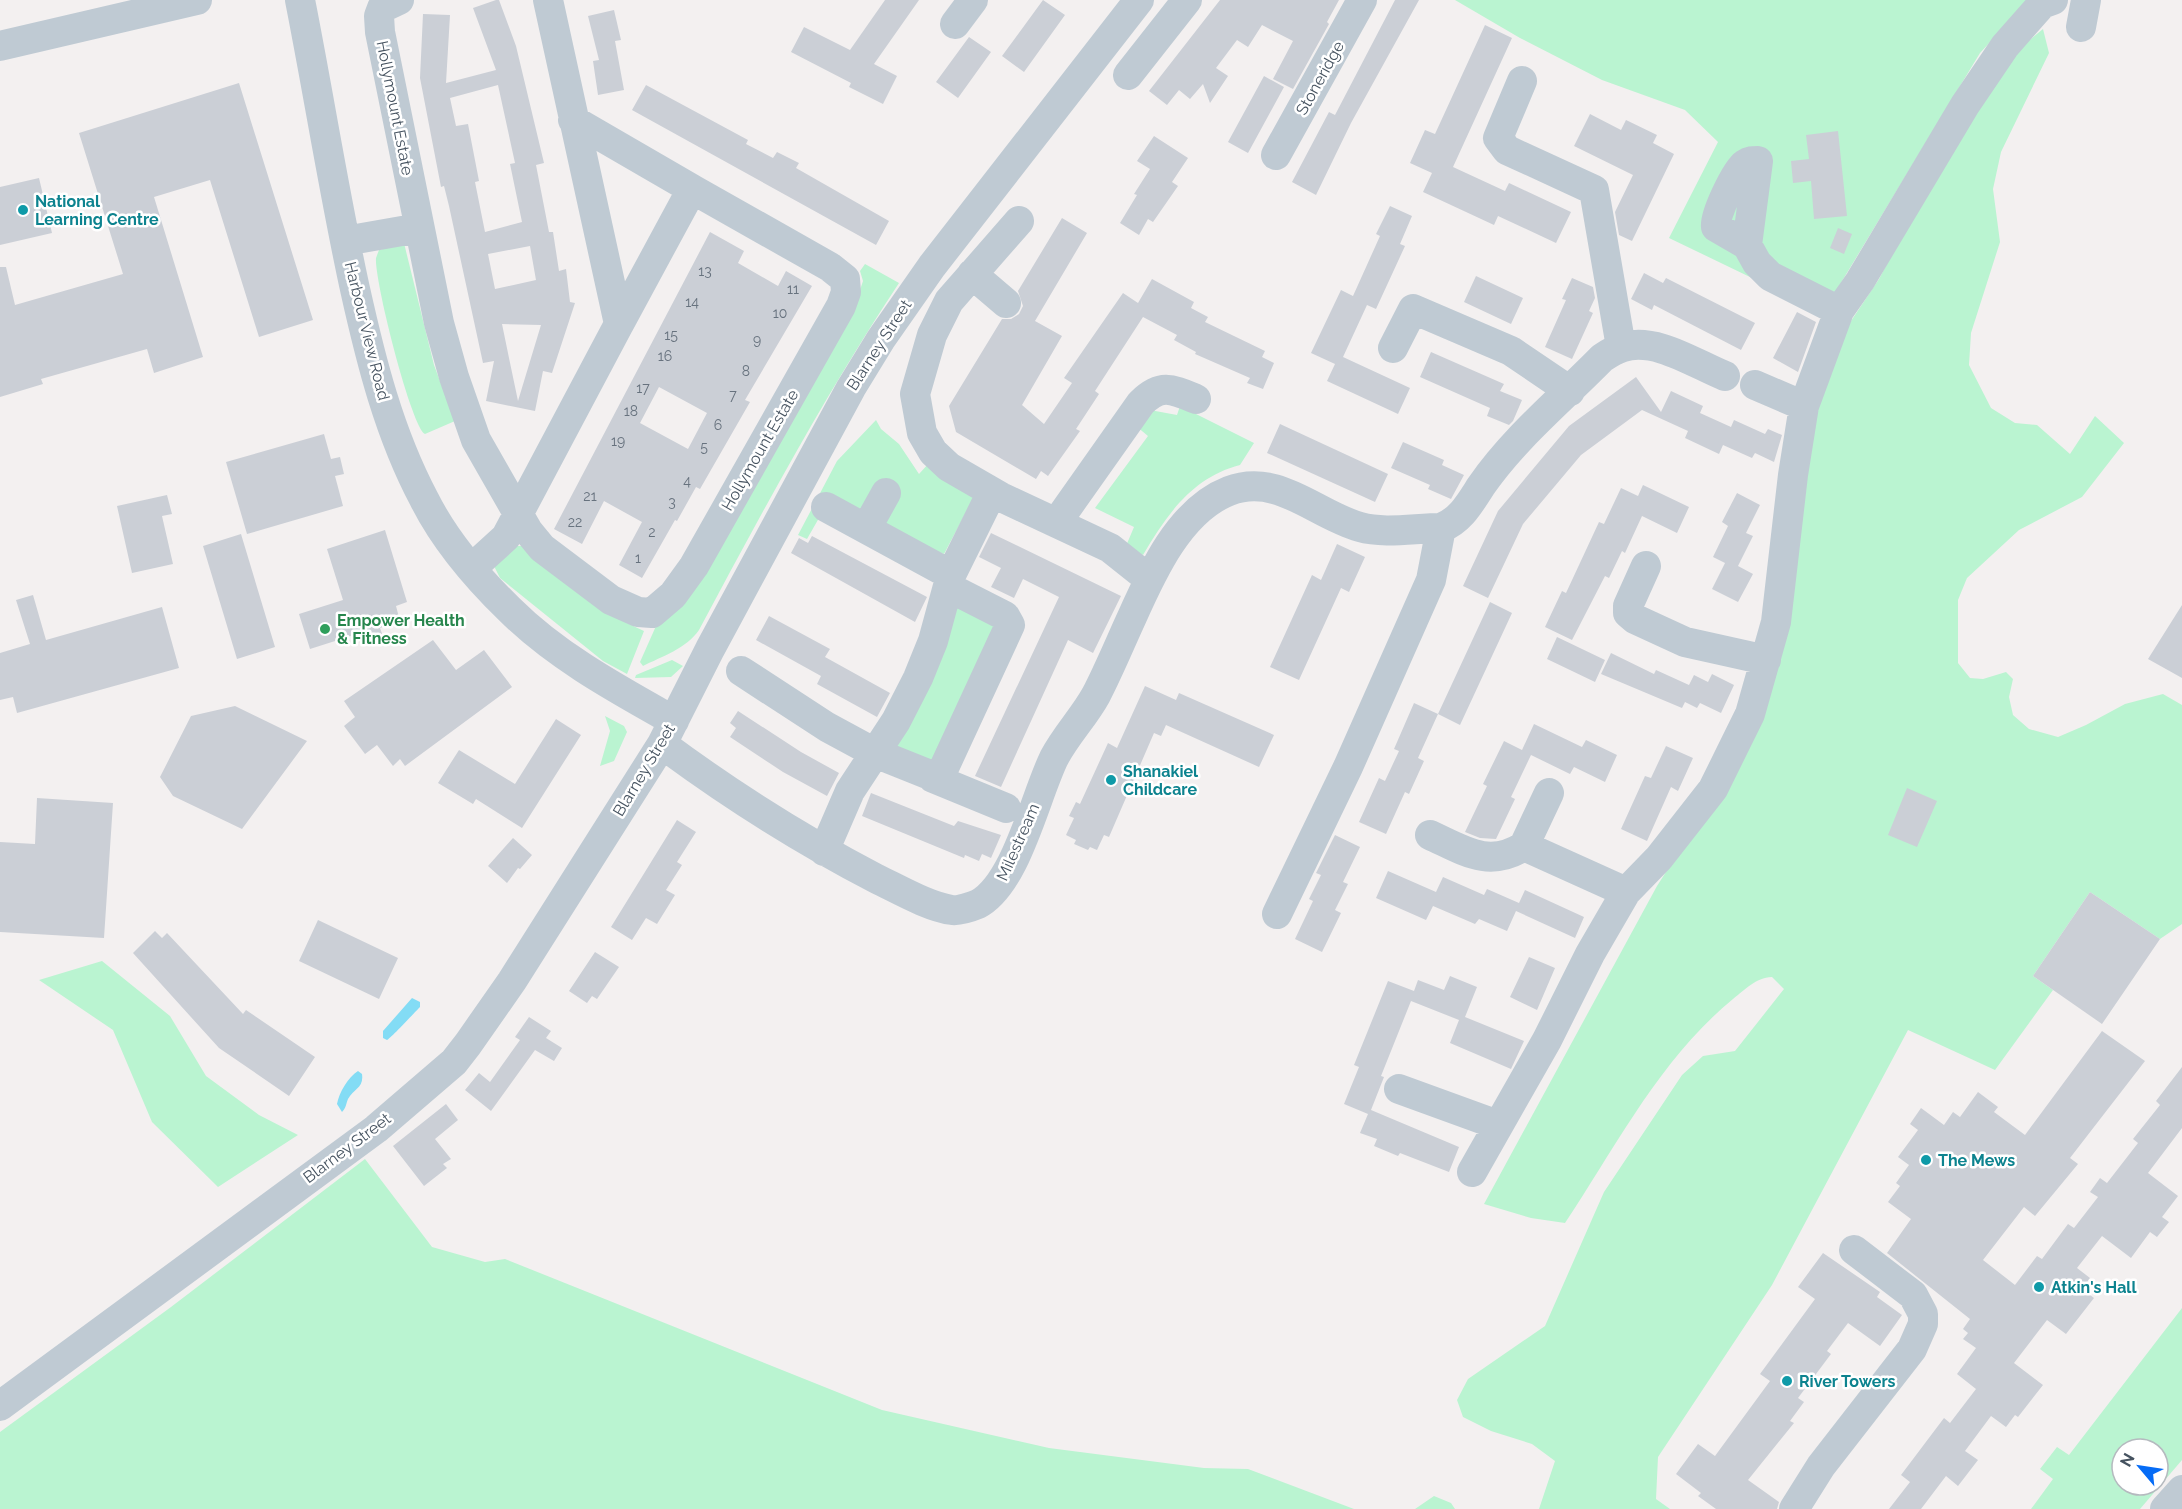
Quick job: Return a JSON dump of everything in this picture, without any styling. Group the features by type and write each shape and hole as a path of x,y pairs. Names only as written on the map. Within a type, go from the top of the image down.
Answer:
{"street":[{"path":"0,46 197,0"},
{"name":"Harbour View Road","path":"300,0 345,241 372,364 398,442 433,516 472,568 510,610 668,732"},
{"name":"Hollymount Estate","path":"399,0 382,8 379,16 380,32 446,351 470,425 486,460 528,531 551,555 611,600 638,612 652,613 673,595 694,566 841,306 846,292 845,279 837,271 573,120"},
{"path":"548,0 619,324"},
{"path":"955,24 973,0"},
{"name":"Blarney Street","path":"0,1406 376,1129 454,1062 506,990 668,732 710,649 851,388 881,339 932,266 1139,0"},
{"name":"Stoneridge","path":"1276,155 1362,0"},
{"path":"1472,1172 1626,892 1659,858 1713,789 1750,714 1776,622 1792,475 1804,406 1839,311 1860,281 1971,95 2005,46 2042,4 2053,0"},
{"path":"1128,75 1182,2"},
{"path":"1522,81 1498,138 1507,150 1594,190 1621,347"},
{"path":"472,568 506,537 692,189"},
{"path":"1019,221 949,301 926,349 915,394 917,414 927,443 940,460 992,492 1110,548 1149,579"},
{"path":"345,241 419,228"},
{"path":"1748,245 1758,263 1770,276 1839,311"},
{"path":"972,274 989,292 1006,303"},
{"path":"1393,348 1413,309 1511,351 1570,391"},
{"path":"1277,914 1348,766 1431,580 1441,528 1452,524 1461,515 1506,452 1602,358 1621,347 1638,344 1658,348 1725,376"},
{"path":"1755,385 1804,406"},
{"path":"1058,522 1141,403 1149,395 1172,389 1196,399"},
{"name":"Milestream","path":"668,732 734,797 824,851 904,893 953,911 976,904 994,893 1009,869 1054,758 1072,728 1095,698 1149,579 1175,539 1198,511 1230,490 1250,486 1272,487 1360,528 1441,528"},
{"path":"824,851 850,791 875,753 918,678 950,581 992,492"},
{"path":"867,529 886,493"},
{"path":"826,507 867,529 1005,616 1010,625 943,770 933,778"},
{"path":"1646,566 1628,606 1628,613 1635,619 1685,642 1766,660"},
{"path":"741,671 815,720 875,753 1006,808"},
{"path":"1430,835 1468,853 1491,859 1507,855 1524,846 1549,793"},
{"path":"1524,846 1626,892"},
{"path":"1399,1089 1498,1125"},
{"path":"1794,1509 1821,1466 1912,1349 1923,1324 1923,1314 1913,1295 1854,1250"},
{"path":"2165,1509 2182,1490"}],"green space":[{"path":"1455,0 2029,0 1980,53 1839,286 1827,314 1669,238 1718,142 1685,110 1602,80 1520,38"},
{"path":"2043,29 2049,53 2001,152 1993,189 2000,242 1971,333 1969,365 1991,408 2015,423 2037,425 2070,454 2095,416 2124,443 2082,497 2019,530 1967,578 1958,600 1958,663 1970,678 1983,679 2006,672 2013,679 2009,697 2013,715 2029,729 2058,737 2125,704 2163,694 2182,705 2182,924 2160,939 2090,892 2033,976 2053,990 1995,1070 1908,1030 1772,1285 1658,1457 1656,1499 1670,1509 1539,1509 1555,1461 1532,1444 1491,1431 1463,1417 1457,1400 1468,1379 1545,1326 1604,1192 1682,1075 1703,1056 1735,1051 1784,989 1772,977 1761,979 1733,999 1683,1048 1641,1104 1565,1223 1531,1218 1484,1204 1657,886 1735,764 1812,426 1845,330 1879,279 1938,166 2003,62"},
{"path":"404,243 434,365 455,421 425,434 411,406 403,380 387,321 377,271 376,258 379,250"},
{"path":"865,264 899,283 820,411 699,630 681,647 643,666 640,662 656,626 856,302 863,281 860,271"},
{"path":"1180,406 1254,443 1240,465 1208,478 1183,499 1162,525 1143,555 1126,546 1134,527 1095,508 1148,436 1136,426 1150,410 1177,415"},
{"path":"876,420 881,429 899,444 919,474 930,462 974,497 944,554 896,535 868,507 819,518 807,539 798,535 837,461"},
{"path":"517,546 524,546 566,584 595,604 644,631 627,674 603,661 500,578 494,566"},
{"path":"954,606 997,623 936,763 893,750"},
{"path":"672,660 683,666 671,677 635,678 636,675"},
{"path":"605,716 624,726 627,732 614,761 600,766 610,731"},
{"path":"102,961 170,1016 206,1076 259,1115 298,1135 218,1187 152,1122 113,1030 39,980"},
{"path":"365,1159 432,1247 485,1262 505,1259 882,1410 1049,1448 1204,1468 1248,1469 1354,1509 0,1509 0,1432 171,1307"},
{"path":"2182,1308 2182,1460 2170,1474 2170,1437 2110,1437 2110,1497 2150,1497 2140,1509 2031,1509 2053,1479 2040,1469 2057,1447 2069,1455"},
{"path":"1434,1496 1451,1503 1455,1509 1415,1509"}],"water":[{"path":"412,998 420,1002 420,1007 387,1040 383,1038 383,1031"},
{"path":"358,1071 362,1074 362,1082 350,1095 342,1112 337,1104 340,1095 347,1081"}],"building":[{"path":"499,0 516,46 544,163 536,165 549,232 553,232 559,271 566,269 570,302 575,303 552,373 543,371 535,411 486,401 494,361 483,363 449,206 444,186 441,187 420,78 423,14 450,15 446,83 496,70 473,8","holes":["498,85 515,163 510,164 522,222 485,232 475,182 479,181 468,124 456,126 450,98","530,246 536,280 495,289 488,254","502,324 541,325 518,401"]},
{"path":"885,0 919,0 874,64 897,76 883,104 849,87 851,83 791,52 804,27 850,50"},
{"path":"1043,0 1065,15 1024,72 1002,56"},
{"path":"1220,0 1339,0 1327,22 1329,24 1293,89 1273,79 1293,41 1262,25 1248,47 1237,40 1216,68 1228,76 1210,103 1203,84 1190,99 1179,90 1167,105 1149,91"},
{"path":"1395,0 1419,0 1351,123 1316,195 1292,182 1329,112 1335,115"},
{"path":"614,10 621,40 615,41 624,90 598,95 593,61 599,60 588,16"},
{"path":"1485,25 1512,38 1453,167 1505,191 1509,183 1571,212 1556,243 1498,216 1494,225 1423,192 1432,173 1410,163 1425,130 1435,134"},
{"path":"969,37 991,52 958,98 936,82"},
{"path":"1264,76 1284,87 1248,153 1228,142"},
{"path":"239,83 313,320 259,337 210,180 154,197 203,357 154,373 147,349 41,379 43,384 0,397 0,267 6,267 15,305 123,274 79,133"},
{"path":"646,85 748,140 746,144 773,158 777,152 799,163 796,168 889,221 876,245 632,110"},
{"path":"1590,114 1621,130 1626,120 1657,135 1653,143 1674,154 1632,241 1619,235 1615,212 1633,175 1574,146"},
{"path":"1838,131 1847,216 1814,219 1811,181 1793,183 1791,161 1809,159 1806,135"},
{"path":"1154,136 1188,158 1172,182 1178,186 1153,222 1148,219 1139,235 1120,223 1137,195 1134,194 1150,169 1137,161"},
{"name":"National Learning Centre","path":"39,178 52,233 0,245 0,187"},
{"path":"1390,206 1412,216 1400,244 1405,246 1376,309 1367,305 1343,357 1410,388 1398,414 1327,381 1335,364 1311,353 1341,290 1353,296 1380,236 1376,234"},
{"path":"1062,218 1087,233 1035,321 1062,336 1022,405 1044,424 1072,383 1064,378 1123,293 1138,303 1152,279 1194,302 1191,308 1208,317 1205,322 1265,351 1262,357 1274,363 1263,389 1247,383 1250,378 1195,354 1196,352 1174,340 1177,335 1143,317 1095,391 1099,394 1076,429 1080,431 1048,476 1041,471 1036,479 956,432 949,406 1002,319 1011,319 1019,314 1023,306 1018,291"},
{"path":"1838,228 1852,234 1844,254 1830,248"},
{"path":"710,232 744,251 738,263 778,286 786,271 812,286 745,400 750,402 700,489 696,487 642,578 619,565 642,522 604,501 582,544 554,529","holes":["659,387 707,413 688,449 640,423"]},
{"path":"1644,273 1663,283 1666,278 1755,323 1741,350 1654,305 1652,310 1631,299"},
{"path":"1476,276 1523,298 1511,324 1464,302"},
{"path":"1572,278 1593,287 1595,298 1589,311 1593,313 1572,359 1545,347 1566,300 1562,299"},
{"path":"1797,312 1816,322 1798,372 1773,358"},
{"path":"1431,352 1504,384 1500,391 1522,400 1513,421 1509,425 1487,416 1490,408 1420,377"},
{"path":"1636,377 1661,412 1671,391 1703,406 1700,413 1731,427 1734,420 1765,434 1768,429 1782,435 1774,462 1755,453 1752,458 1723,445 1719,454 1685,438 1688,431 1642,410 1581,455 1523,524 1488,598 1463,586 1498,511 1569,426"},
{"path":"1280,424 1388,474 1375,502 1267,453"},
{"path":"324,434 331,459 340,457 344,474 335,476 343,506 247,534 226,462"},
{"path":"1403,442 1444,460 1442,465 1464,475 1451,499 1428,489 1430,485 1391,468"},
{"path":"1643,485 1689,507 1677,533 1642,516 1625,553 1622,551 1609,578 1605,576 1572,640 1545,627 1562,591 1566,593 1599,522 1604,524 1621,488 1638,496"},
{"path":"1737,493 1760,505 1746,533 1753,536 1738,566 1753,574 1738,602 1712,589 1725,563 1713,557 1728,526 1722,522"},
{"path":"167,495 172,514 162,516 173,564 132,573 117,506"},
{"path":"385,530 407,602 396,606 400,621 380,628 384,639 361,646 357,634 310,649 299,614 343,600 327,549"},
{"path":"991,533 1121,596 1093,653 1068,640 1001,787 975,776 1059,597 1023,579 1014,598 991,587 1001,568 979,557"},
{"path":"241,534 275,647 237,659 203,546"},
{"path":"812,536 927,597 915,622 791,553 799,538 808,543"},
{"path":"1337,544 1365,557 1349,592 1341,588 1299,680 1270,667 1312,575 1321,580"},
{"path":"33,595 46,640 162,607 179,668 17,713 13,697 0,700 0,653 30,644 16,600"},
{"path":"1490,602 1512,613 1460,725 1438,714"},
{"path":"2182,605 2182,678 2148,659"},
{"path":"769,616 830,649 825,657 890,693 877,717 817,684 821,676 756,640"},
{"path":"1557,637 1605,660 1595,682 1547,659"},
{"path":"433,640 456,670 484,650 512,687 405,766 400,759 393,766 377,745 365,754 344,726 355,717 344,701"},
{"path":"1611,653 1654,674 1656,670 1689,685 1694,675 1708,682 1712,674 1734,685 1721,713 1700,703 1697,708 1685,702 1682,708 1601,674"},
{"path":"1145,686 1176,700 1179,693 1274,735 1259,767 1166,725 1161,736 1154,733 1109,837 1104,835 1097,850 1090,847 1088,850 1074,844 1076,840 1066,835 1074,818 1069,816 1076,802 1080,804 1108,743 1117,748"},
{"path":"1414,703 1438,714 1418,758 1424,761 1409,794 1405,792 1386,834 1359,822 1379,778 1385,781 1399,751 1394,749"},
{"path":"235,706 307,741 242,829 173,796 160,777 191,716"},
{"path":"738,711 801,752 839,773 827,796 783,772 730,737 736,728 730,723"},
{"path":"556,719 581,735 522,828 476,799 473,804 438,783 459,750 515,784"},
{"path":"1534,724 1582,747 1586,740 1617,755 1605,782 1574,767 1570,774 1531,755 1511,797 1515,799 1496,839 1480,838 1465,832 1487,786 1483,784 1504,741 1522,750"},
{"path":"1666,746 1693,758 1678,791 1671,787 1647,841 1621,829 1645,776 1651,778"},
{"path":"1907,788 1937,801 1917,847 1888,835"},
{"path":"871,793 954,826 958,821 1001,835 991,858 982,854 979,861 965,855 964,858 862,816"},
{"path":"37,798 113,803 104,938 0,932 0,842 35,844"},
{"path":"677,820 696,832 677,862 682,865 666,890 675,895 657,924 646,918 632,940 611,927"},
{"path":"1335,835 1360,847 1343,882 1348,884 1335,910 1341,913 1322,952 1295,939 1313,901 1309,899 1321,875 1316,873"},
{"path":"513,838 532,855 507,883 488,866"},
{"path":"1388,871 1436,892 1443,877 1484,895 1487,889 1519,903 1525,890 1584,917 1575,938 1516,911 1507,931 1479,919 1475,924 1433,906 1426,920 1376,898"},
{"path":"2090,892 2160,939 2102,1024 2033,976"},
{"path":"318,920 398,958 379,999 299,961"},
{"path":"155,931 162,938 167,933 243,1014 246,1010 315,1057 289,1096 219,1048 133,953"},
{"path":"595,952 619,967 597,999 592,996 587,1003 569,991"},
{"path":"1529,957 1555,968 1537,1010 1510,997"},
{"path":"1450,976 1477,987 1465,1017 1524,1041 1511,1069 1450,1043 1459,1020 1411,1001 1381,1076 1384,1077 1371,1110 1459,1147 1449,1172 1400,1153 1398,1156 1374,1146 1377,1139 1360,1133 1368,1114 1344,1104 1359,1067 1354,1065 1388,981 1414,991 1418,980 1444,990"},
{"path":"529,1017 551,1031 546,1038 562,1048 554,1061 535,1050 491,1111 465,1090 479,1073 490,1082 520,1040 515,1037"},
{"path":"2102,1031 2145,1061 2070,1158 2078,1164 2035,1216 2024,1207 1983,1260 2015,1285 2037,1256 2042,1259 2068,1224 2074,1228 2098,1197 2090,1192 2100,1178 2107,1183 2138,1143 2133,1139 2160,1105 2156,1101 2182,1067 2182,1128 2148,1173 2178,1196 2162,1217 2169,1222 2157,1237 2150,1232 2131,1258 2102,1236 2077,1268 2090,1278 2082,1289 2094,1298 2066,1334 2047,1320 2014,1363 2043,1385 2018,1417 2015,1415 2006,1427 1991,1416 1965,1451 1978,1460 1958,1486 1946,1476 1921,1509 1889,1509 1910,1482 1901,1475 1944,1418 1950,1423 1976,1389 1957,1374 1976,1348 1963,1339 1968,1333 1963,1329 1970,1319 1887,1253 1911,1219 1888,1202 1900,1186 1896,1183 1909,1165 1898,1157 1918,1130 1910,1124 1921,1108 1944,1125 1953,1112 1960,1117 1978,1092 1998,1107 1994,1112 2025,1135"},
{"path":"446,1104 458,1120 435,1139 451,1159 443,1164 447,1168 424,1186 393,1146"},
{"name":"River Towers","path":"1823,1253 1880,1292 1877,1297 1902,1315 1880,1346 1848,1323 1827,1351 1831,1354 1798,1398 1804,1402 1790,1421 1794,1423 1748,1480 1779,1502 1777,1509 1716,1509 1698,1496 1701,1493 1676,1474 1698,1444 1715,1456 1770,1381 1760,1374 1815,1299 1798,1287"}],"place":[{"name":"National Learning Centre","path":"23,210"},
{"name":"Empower Health & Fitness","path":"325,629"},
{"name":"Shanakiel Childcare","path":"1111,780"},
{"name":"The Mews","path":"1926,1160"},
{"name":"Atkin's Hall","path":"2039,1287"},
{"name":"River Towers","path":"1787,1381"}]}
